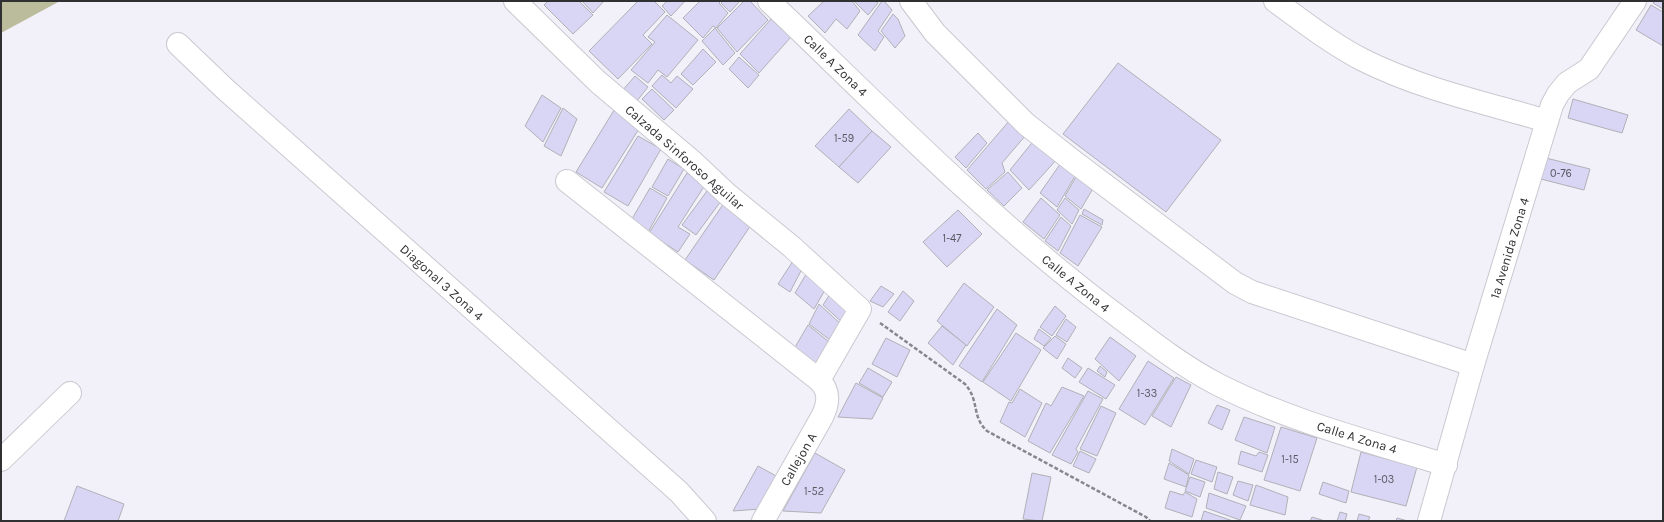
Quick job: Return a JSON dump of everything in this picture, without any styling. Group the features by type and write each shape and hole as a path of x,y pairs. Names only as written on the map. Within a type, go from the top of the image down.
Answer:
{"street":[{"name":"Calzada Sinforoso Aguilar","path":"515,1 598,82 693,162 727,194 792,247 860,309"},
{"name":"Calle A Zona 4","path":"769,1 968,192 1064,275 1172,358 1215,383 1259,405 1315,425 1446,465"},
{"path":"911,1 936,33 1026,124 1235,283 1252,292 1473,364"},
{"path":"1275,1 1329,40 1363,60 1405,78 1547,121"},
{"name":"1a Avenida Zona 4","path":"1429,521 1446,465 1473,364 1547,121 1558,94 1567,83 1589,69 1634,1"},
{"name":"Diagonal 3 Zona 4","path":"178,44 225,89 679,492 705,521"},
{"path":"567,181 823,388"},
{"name":"Callejon A","path":"763,521 822,417 828,403 823,388 860,309"},
{"path":"1,460 70,393"}],"path":[{"path":"860,309 964,384 974,398 978,420 981,426 987,431 1146,517 1150,521"}],"green space":[{"path":"1,1 60,1 1,33"}],"building":[{"path":"548,1 579,1 593,15 573,34 544,5"},
{"path":"582,1 604,1 593,13"},
{"path":"638,1 654,1 665,12 643,35 652,44 618,79 589,51"},
{"path":"667,1 685,1 671,16 662,6"},
{"path":"700,1 721,1 719,3 728,13 716,28 713,26 703,38 683,18"},
{"path":"723,1 740,1 730,12 721,3"},
{"path":"744,1 750,1 768,20 737,52 717,28"},
{"path":"824,1 852,1 860,11 847,29 836,19 825,33 808,16"},
{"path":"854,1 875,1 878,3 868,15"},
{"path":"882,1 884,1 892,10 878,31 884,37 875,51 858,35"},
{"path":"1654,1 1663,1 1663,9 1653,3"},
{"path":"1651,5 1663,12 1663,46 1636,30"},
{"path":"893,14 898,19 905,36 895,48 881,31"},
{"path":"667,15 698,40 667,77 658,70 648,83 631,70 655,42 648,37"},
{"path":"771,19 791,37 759,73 740,54"},
{"path":"715,28 735,53 723,65 702,41"},
{"path":"703,49 716,62 693,85 681,74"},
{"path":"739,57 759,75 748,88 729,69"},
{"path":"1118,63 1221,140 1166,212 1063,134"},
{"path":"662,75 671,83 677,76 693,89 676,108 652,86"},
{"path":"635,76 648,87 636,102 622,91"},
{"path":"652,89 674,110 664,120 642,99"},
{"path":"542,95 561,108 543,142 525,126"},
{"path":"1573,99 1628,115 1622,133 1568,118"},
{"path":"616,107 642,124 602,188 576,172"},
{"path":"563,108 577,119 561,156 544,146"},
{"path":"849,109 872,131 839,167 815,146"},
{"path":"1010,120 1026,135 1002,163 1005,172 986,189 967,170"},
{"path":"872,131 891,147 858,183 839,167"},
{"path":"978,133 987,143 966,168 955,157"},
{"path":"638,136 661,149 628,206 604,192"},
{"path":"1035,139 1058,158 1029,190 1010,170"},
{"path":"1538,156 1590,169 1584,190 1533,177"},
{"path":"668,159 684,169 668,196 652,187"},
{"path":"1063,160 1078,171 1057,207 1040,193"},
{"path":"1008,172 1022,188 1004,206 987,190"},
{"path":"1079,172 1095,185 1081,209 1065,196"},
{"path":"687,173 705,185 678,227 690,234 678,252 649,233"},
{"path":"650,188 667,198 647,234 629,224"},
{"path":"707,191 721,201 696,235 682,225"},
{"path":"1041,198 1060,215 1044,239 1023,222"},
{"path":"1065,198 1079,210 1072,224 1057,210"},
{"path":"724,203 753,222 714,280 685,260"},
{"path":"1084,209 1103,220 1102,225 1082,214"},
{"path":"958,210 982,234 947,267 923,242"},
{"path":"1080,215 1102,227 1078,266 1060,253"},
{"path":"1061,217 1071,226 1058,251 1045,241"},
{"path":"793,261 803,267 790,292 778,284"},
{"path":"808,271 825,290 814,309 795,293"},
{"path":"964,283 994,307 967,346 937,321"},
{"path":"881,286 894,294 883,307 870,301"},
{"path":"903,291 914,301 900,321 888,312"},
{"path":"830,294 849,314 844,324 823,305"},
{"path":"819,304 843,326 834,343 809,324"},
{"path":"1055,306 1066,316 1052,336 1040,327"},
{"path":"997,309 1017,325 982,382 959,366"},
{"path":"1066,319 1076,327 1067,342 1056,335"},
{"path":"808,325 833,345 819,369 794,349"},
{"path":"942,326 966,345 953,365 928,343"},
{"path":"1039,329 1051,338 1044,346 1034,339"},
{"path":"1016,333 1041,350 1011,401 983,382"},
{"path":"1055,336 1066,344 1057,359 1043,348"},
{"path":"1110,337 1136,356 1119,381 1095,359"},
{"path":"886,338 910,350 897,377 872,364"},
{"path":"1068,358 1082,368 1075,378 1062,368"},
{"path":"1148,361 1174,378 1145,425 1119,409"},
{"path":"1100,366 1107,372 1105,377 1097,371"},
{"path":"868,368 892,382 883,397 859,383"},
{"path":"1088,368 1115,385 1106,399 1079,382"},
{"path":"1176,377 1191,385 1171,427 1152,416"},
{"path":"856,383 883,398 872,419 838,417"},
{"path":"1062,387 1084,396 1050,453 1028,441 1046,403 1051,406"},
{"path":"1020,389 1042,403 1025,437 1000,422 1009,402 1012,403"},
{"path":"1088,391 1103,399 1076,449 1078,452 1071,464 1052,455"},
{"path":"1217,405 1230,410 1222,430 1208,423"},
{"path":"1101,406 1116,413 1097,456 1080,449"},
{"path":"1244,417 1275,427 1267,453 1235,440"},
{"path":"1281,427 1317,438 1300,491 1264,480"},
{"path":"1172,449 1194,459 1189,474 1169,461"},
{"path":"1080,451 1096,459 1089,473 1073,466"},
{"path":"1241,451 1256,456 1259,452 1268,455 1262,472 1238,464"},
{"path":"1361,452 1417,467 1406,506 1351,492"},
{"path":"815,453 845,470 821,513 783,511"},
{"path":"1196,460 1217,467 1212,482 1191,474"},
{"path":"1169,463 1189,475 1186,487 1164,479"},
{"path":"758,466 778,477 760,509 733,511"},
{"path":"1218,472 1233,477 1227,494 1214,489"},
{"path":"1032,473 1051,477 1042,521 1023,519"},
{"path":"1190,477 1205,482 1200,497 1185,491"},
{"path":"1238,481 1253,485 1248,501 1233,495"},
{"path":"1323,482 1349,491 1346,503 1319,494"},
{"path":"1256,485 1288,497 1285,515 1250,505"},
{"path":"77,486 124,504 118,521 64,521"},
{"path":"1170,491 1183,495 1185,492 1197,499 1192,517 1165,508"},
{"path":"1209,493 1246,506 1240,520 1206,508"},
{"path":"1204,511 1233,521 1201,521"},
{"path":"1340,512 1347,514 1345,521 1337,521"},
{"path":"1359,514 1370,517 1368,521 1357,521"},
{"path":"1312,517 1325,521 1310,521"},
{"path":"1397,518 1408,521 1396,521"}]}
